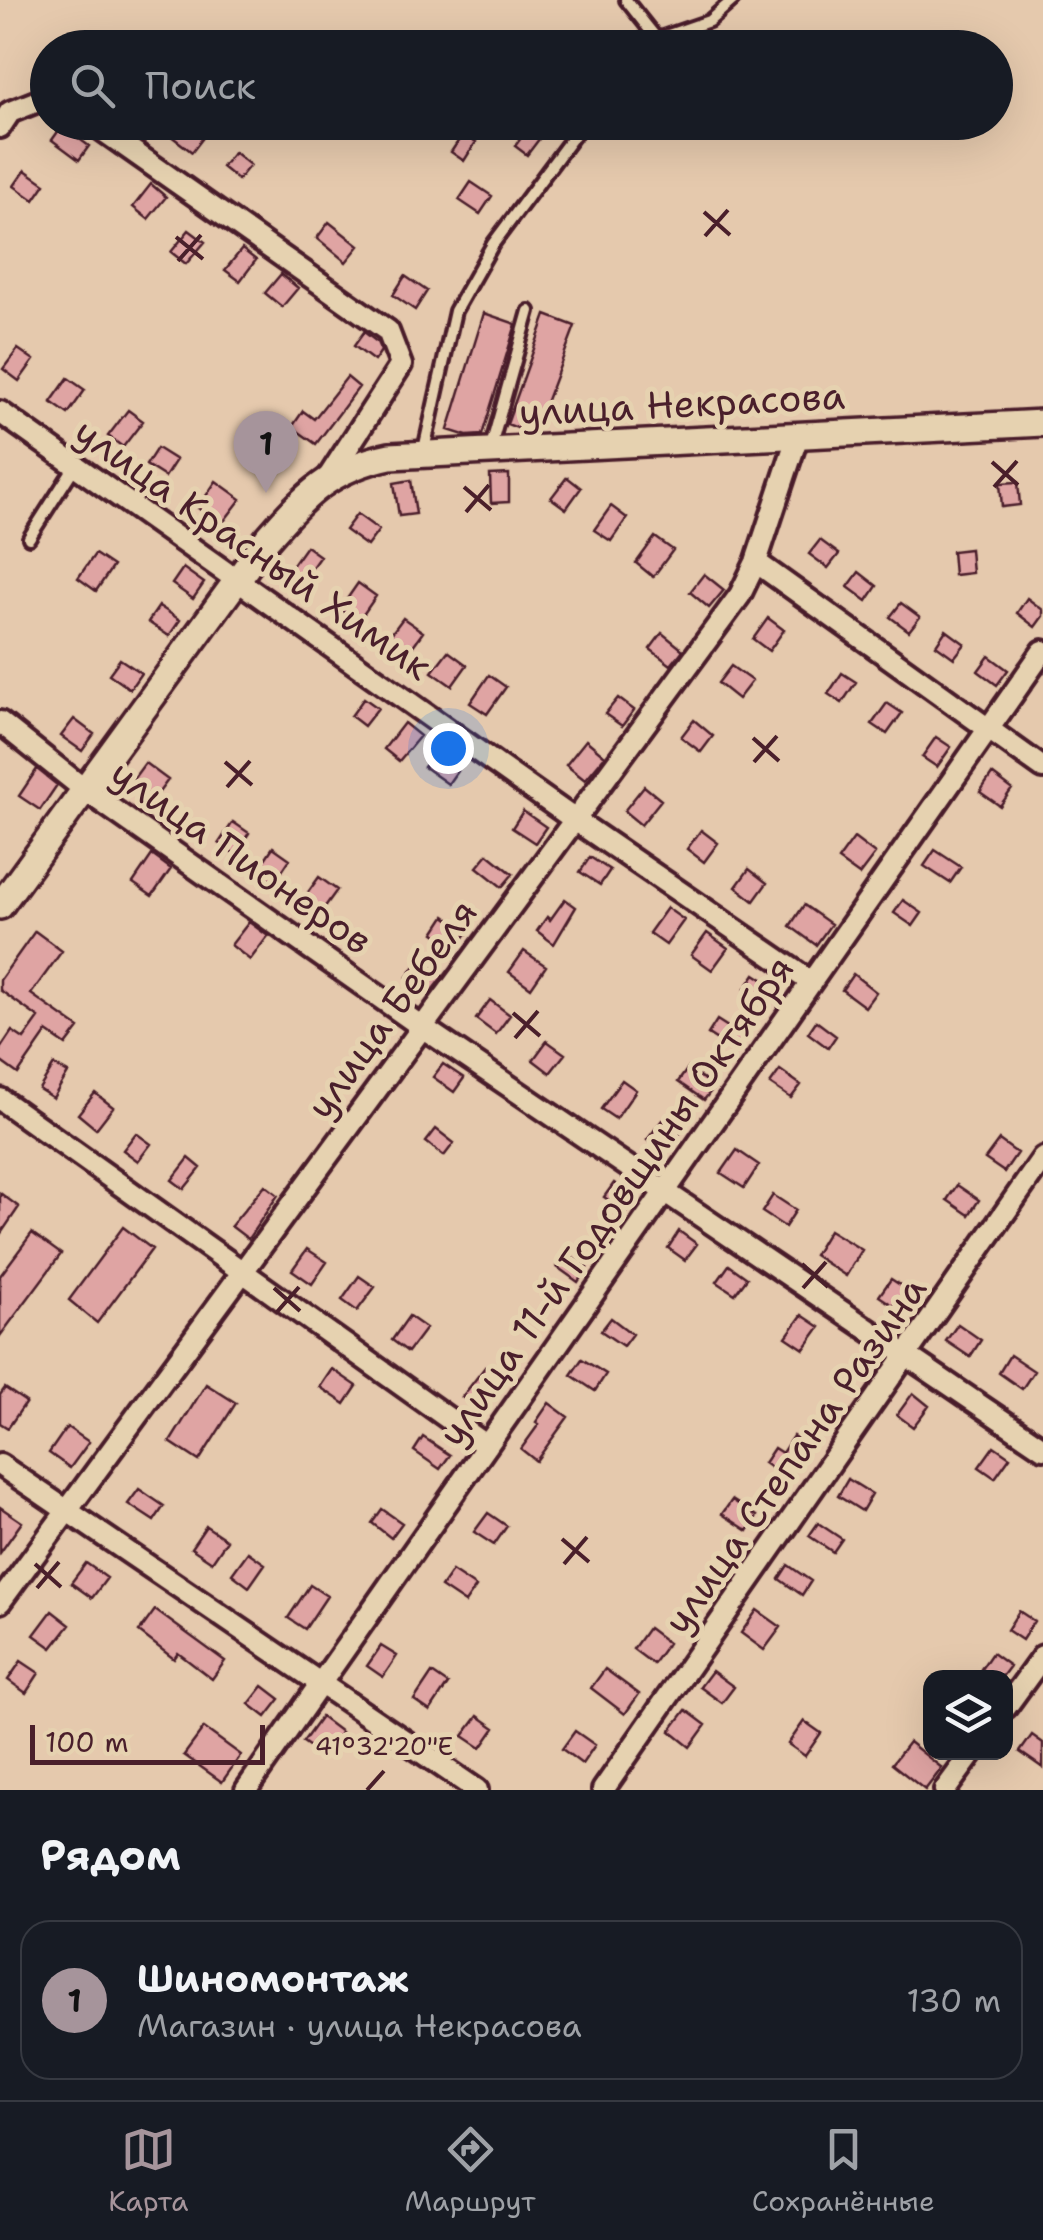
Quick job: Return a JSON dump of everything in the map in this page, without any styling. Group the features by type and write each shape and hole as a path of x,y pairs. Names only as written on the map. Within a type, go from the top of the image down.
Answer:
{"street":[{"path":"0,126 10,112 30,104"},
{"name":"улица Некрасова","path":"116,140 388,332 401,365 328,478"},
{"name":"улица Красный Химик","path":"0,412 575,820 812,982"},
{"name":"улица Некрасова","path":"0,906 299,502 328,478 360,462 423,454 1043,423"},
{"name":"улица Бебеля","path":"0,1602 740,595 756,562 798,435"},
{"path":"756,562 1043,768"},
{"name":"улица 11-й Годовщины Октября","path":"246,1790 1043,652"},
{"name":"улица Пионеров","path":"0,722 84,790 422,1028 1043,1448"},
{"path":"0,1099 487,1446"},
{"name":"улица Степана Разина","path":"603,1790 1043,1158"},
{"path":"0,1465 477,1790"},
{"path":"1013,1698 1043,1656"},
{"path":"945,1790 966,1760"}],"lane":[{"path":"626,0 645,30"},
{"path":"687,30 710,21 733,0"},
{"path":"423,454 455,311 494,244 571,140"},
{"path":"490,451 528,311"},
{"path":"29,538 75,466"}],"building":[{"path":"52,140 81,140 89,146 79,160"},
{"path":"176,140 201,140 192,152"},
{"path":"459,140 476,142 464,161 451,152"},
{"path":"520,140 538,140 527,155 515,146"},
{"path":"234,152 250,165 238,180 222,167"},
{"path":"25,170 45,184 34,200 14,186"},
{"path":"471,182 492,196 480,214 459,200"},
{"path":"151,184 166,197 148,219 133,207"},
{"path":"329,222 359,246 346,262 317,238"},
{"path":"189,230 205,242 186,264 171,252"},
{"path":"242,249 256,260 240,281 225,270"},
{"path":"281,274 298,288 282,307 265,293"},
{"path":"405,276 427,291 415,310 393,295"},
{"path":"484,313 516,324 482,435 467,436 448,430"},
{"path":"546,315 575,326 535,432 530,433 507,424"},
{"path":"364,332 377,342 381,351 374,361 354,346"},
{"path":"18,349 34,360 19,381 3,369"},
{"path":"347,377 359,387 316,444 292,427 303,411 314,419"},
{"path":"68,378 85,390 68,414 51,402"},
{"path":"128,410 143,421 123,447 108,436"},
{"path":"157,448 176,460 165,477 146,465"},
{"path":"509,474 509,502 491,503 490,475"},
{"path":"567,477 581,488 566,509 551,498"},
{"path":"411,480 416,514 399,516 394,483"},
{"path":"216,481 241,499 221,525 198,508"},
{"path":"1018,482 1020,505 1002,507 1000,483"},
{"path":"611,506 627,518 611,541 594,530"},
{"path":"357,514 379,530 367,546 345,530"},
{"path":"655,537 673,550 653,577 636,563"},
{"path":"820,540 839,554 828,568 809,554"},
{"path":"306,546 320,556 303,580 289,570"},
{"path":"970,549 972,573 954,575 952,551"},
{"path":"95,554 113,566 96,591 78,578"},
{"path":"183,568 204,583 193,599 172,584"},
{"path":"859,572 877,586 867,601 848,587"},
{"path":"704,574 724,590 709,608 690,592"},
{"path":"358,583 376,596 358,622 340,609"},
{"path":"1027,598 1043,610 1035,627 1017,613"},
{"path":"901,603 920,617 909,631 890,617"},
{"path":"159,606 180,620 169,636 148,622"},
{"path":"403,618 423,632 405,657 385,642"},
{"path":"768,618 784,630 769,651 753,639"},
{"path":"946,630 965,644 954,658 936,645"},
{"path":"662,633 683,650 671,665 650,649"},
{"path":"448,651 467,665 452,686 432,672"},
{"path":"989,656 1008,670 997,685 978,671"},
{"path":"120,659 141,673 130,689 109,674"},
{"path":"731,666 752,681 738,699 718,683"},
{"path":"842,673 856,682 842,703 828,694"},
{"path":"489,675 506,687 487,714 470,703"},
{"path":"364,698 378,708 364,726 351,716"},
{"path":"618,698 634,710 622,726 605,714"},
{"path":"887,703 902,713 887,734 872,724"},
{"path":"74,719 94,734 82,751 61,736"},
{"path":"694,720 713,736 701,752 681,737"},
{"path":"404,723 420,736 399,761 384,749"},
{"path":"936,737 951,747 937,767 922,757"},
{"path":"586,740 605,756 585,780 566,765"},
{"path":"437,750 460,767 448,784 424,767"},
{"path":"145,763 168,780 154,799 131,782"},
{"path":"37,769 57,785 40,810 19,796"},
{"path":"992,774 1012,789 1000,806 980,792"},
{"path":"644,786 661,800 641,825 624,811"},
{"path":"523,811 546,827 535,843 512,828"},
{"path":"233,822 249,833 235,854 219,843"},
{"path":"701,830 718,843 704,862 687,849"},
{"path":"854,838 875,854 859,875 838,860"},
{"path":"273,847 290,859 274,883 257,871"},
{"path":"935,850 961,867 950,883 924,866"},
{"path":"488,854 513,874 502,887 477,867"},
{"path":"152,855 171,869 152,896 133,883"},
{"path":"590,857 610,870 600,885 580,872"},
{"path":"749,869 767,883 754,901 736,887"},
{"path":"319,877 337,890 319,915 301,902"},
{"path":"565,899 576,907 554,944 537,931"},
{"path":"903,900 922,913 913,926 894,913"},
{"path":"804,905 831,924 816,945 790,926"},
{"path":"667,908 684,920 666,945 649,933"},
{"path":"445,916 468,932 456,948 434,933"},
{"path":"249,922 268,936 250,960 231,945"},
{"path":"35,931 62,951 31,994 79,1028 66,1045 47,1032 18,1074 0,1061 0,1049 12,1031 24,1039 39,1018 0,990 0,980"},
{"path":"707,933 728,948 712,970 691,955"},
{"path":"524,951 546,966 531,988 509,972"},
{"path":"420,959 443,976 430,993 407,977"},
{"path":"755,974 778,989 768,1004 745,989"},
{"path":"853,974 876,992 865,1007 842,990"},
{"path":"490,1000 510,1015 496,1034 476,1019"},
{"path":"717,1020 745,1038 736,1052 708,1034"},
{"path":"816,1021 836,1036 828,1048 808,1033"},
{"path":"547,1041 565,1054 550,1073 533,1060"},
{"path":"443,1064 464,1078 454,1092 433,1077"},
{"path":"54,1065 68,1073 53,1098 39,1089"},
{"path":"688,1068 714,1087 704,1100 678,1082"},
{"path":"780,1070 801,1085 791,1098 770,1084"},
{"path":"622,1080 636,1090 616,1119 601,1109"},
{"path":"95,1093 113,1107 96,1129 78,1114"},
{"path":"662,1120 680,1133 665,1153 647,1140"},
{"path":"436,1129 454,1143 444,1156 426,1142"},
{"path":"136,1133 151,1144 138,1161 123,1150"},
{"path":"999,1140 1017,1153 1004,1172 985,1159"},
{"path":"737,1150 759,1165 744,1188 721,1173"},
{"path":"189,1158 201,1168 184,1189 172,1180"},
{"path":"614,1183 635,1198 626,1212 604,1197"},
{"path":"265,1185 278,1195 248,1239 231,1226"},
{"path":"957,1185 979,1200 969,1215 947,1200"},
{"path":"0,1193 19,1207 0,1235"},
{"path":"773,1195 796,1210 785,1227 762,1212"},
{"path":"123,1227 152,1249 97,1323 69,1300"},
{"path":"829,1230 862,1250 846,1276 814,1255"},
{"path":"679,1231 697,1244 685,1260 668,1248"},
{"path":"32,1233 61,1254 0,1336 0,1276"},
{"path":"307,1249 327,1262 312,1284 292,1270"},
{"path":"567,1254 587,1268 578,1282 557,1267"},
{"path":"729,1265 747,1278 735,1294 717,1282"},
{"path":"359,1276 375,1287 357,1311 342,1300"},
{"path":"891,1279 914,1294 903,1312 879,1296"},
{"path":"802,1315 820,1327 804,1349 786,1337"},
{"path":"409,1316 426,1328 408,1352 392,1340"},
{"path":"611,1318 632,1334 623,1346 601,1331"},
{"path":"958,1324 981,1340 970,1357 946,1341"},
{"path":"1010,1355 1034,1371 1022,1389 999,1373"},
{"path":"582,1359 606,1374 595,1391 571,1375"},
{"path":"485,1367 503,1381 480,1411 462,1397"},
{"path":"332,1369 357,1386 345,1404 320,1387"},
{"path":"206,1384 236,1403 199,1461 170,1442"},
{"path":"5,1388 26,1402 8,1428 0,1423 0,1395"},
{"path":"913,1393 929,1406 913,1427 897,1415"},
{"path":"549,1403 568,1417 536,1461 521,1449"},
{"path":"67,1427 89,1442 70,1468 49,1453"},
{"path":"793,1436 810,1447 784,1477 764,1463 774,1448 782,1453"},
{"path":"423,1437 450,1455 440,1469 414,1451"},
{"path":"994,1446 1010,1457 995,1478 979,1467"},
{"path":"848,1479 872,1494 862,1511 838,1496"},
{"path":"139,1489 164,1506 154,1521 128,1504"},
{"path":"732,1500 757,1516 748,1531 722,1514"},
{"path":"0,1507 22,1522 0,1553"},
{"path":"382,1509 402,1523 391,1538 372,1523"},
{"path":"488,1513 507,1526 494,1545 474,1532"},
{"path":"818,1523 842,1539 833,1552 809,1536"},
{"path":"206,1526 227,1540 212,1562 191,1548"},
{"path":"248,1552 265,1564 249,1587 232,1574"},
{"path":"86,1563 107,1578 92,1598 71,1583"},
{"path":"788,1565 811,1581 802,1595 779,1579"},
{"path":"452,1571 476,1587 465,1603 441,1587"},
{"path":"310,1585 327,1596 305,1629 288,1618"},
{"path":"155,1610 225,1661 212,1679 178,1653 174,1659 139,1632"},
{"path":"757,1610 781,1627 764,1650 741,1633"},
{"path":"52,1611 70,1625 52,1648 34,1635"},
{"path":"1019,1611 1034,1621 1022,1640 1007,1630"},
{"path":"648,1628 668,1643 653,1664 633,1649"},
{"path":"381,1646 397,1656 383,1677 367,1666"},
{"path":"992,1653 1010,1666 1007,1670 981,1669"},
{"path":"21,1661 39,1673 26,1693 8,1680"},
{"path":"605,1669 639,1694 625,1714 591,1688"},
{"path":"712,1671 734,1687 722,1703 700,1687"},
{"path":"432,1673 448,1684 430,1711 414,1700"},
{"path":"263,1686 280,1699 266,1717 249,1704"},
{"path":"686,1710 706,1725 690,1747 670,1731"},
{"path":"478,1716 495,1728 481,1748 463,1736"},
{"path":"321,1717 341,1732 323,1756 303,1742"},
{"path":"804,1721 821,1733 805,1756 788,1744"},
{"path":"204,1728 241,1755 222,1782 184,1755"},
{"path":"575,1731 595,1745 582,1764 562,1749"},
{"path":"1032,1735 1043,1743 1043,1768 1020,1752"},
{"path":"909,1742 923,1753 923,1760 932,1760 942,1768 925,1790 892,1764"}],"place":[{"name":"Шиномонтаж","path":"266,493"}]}
